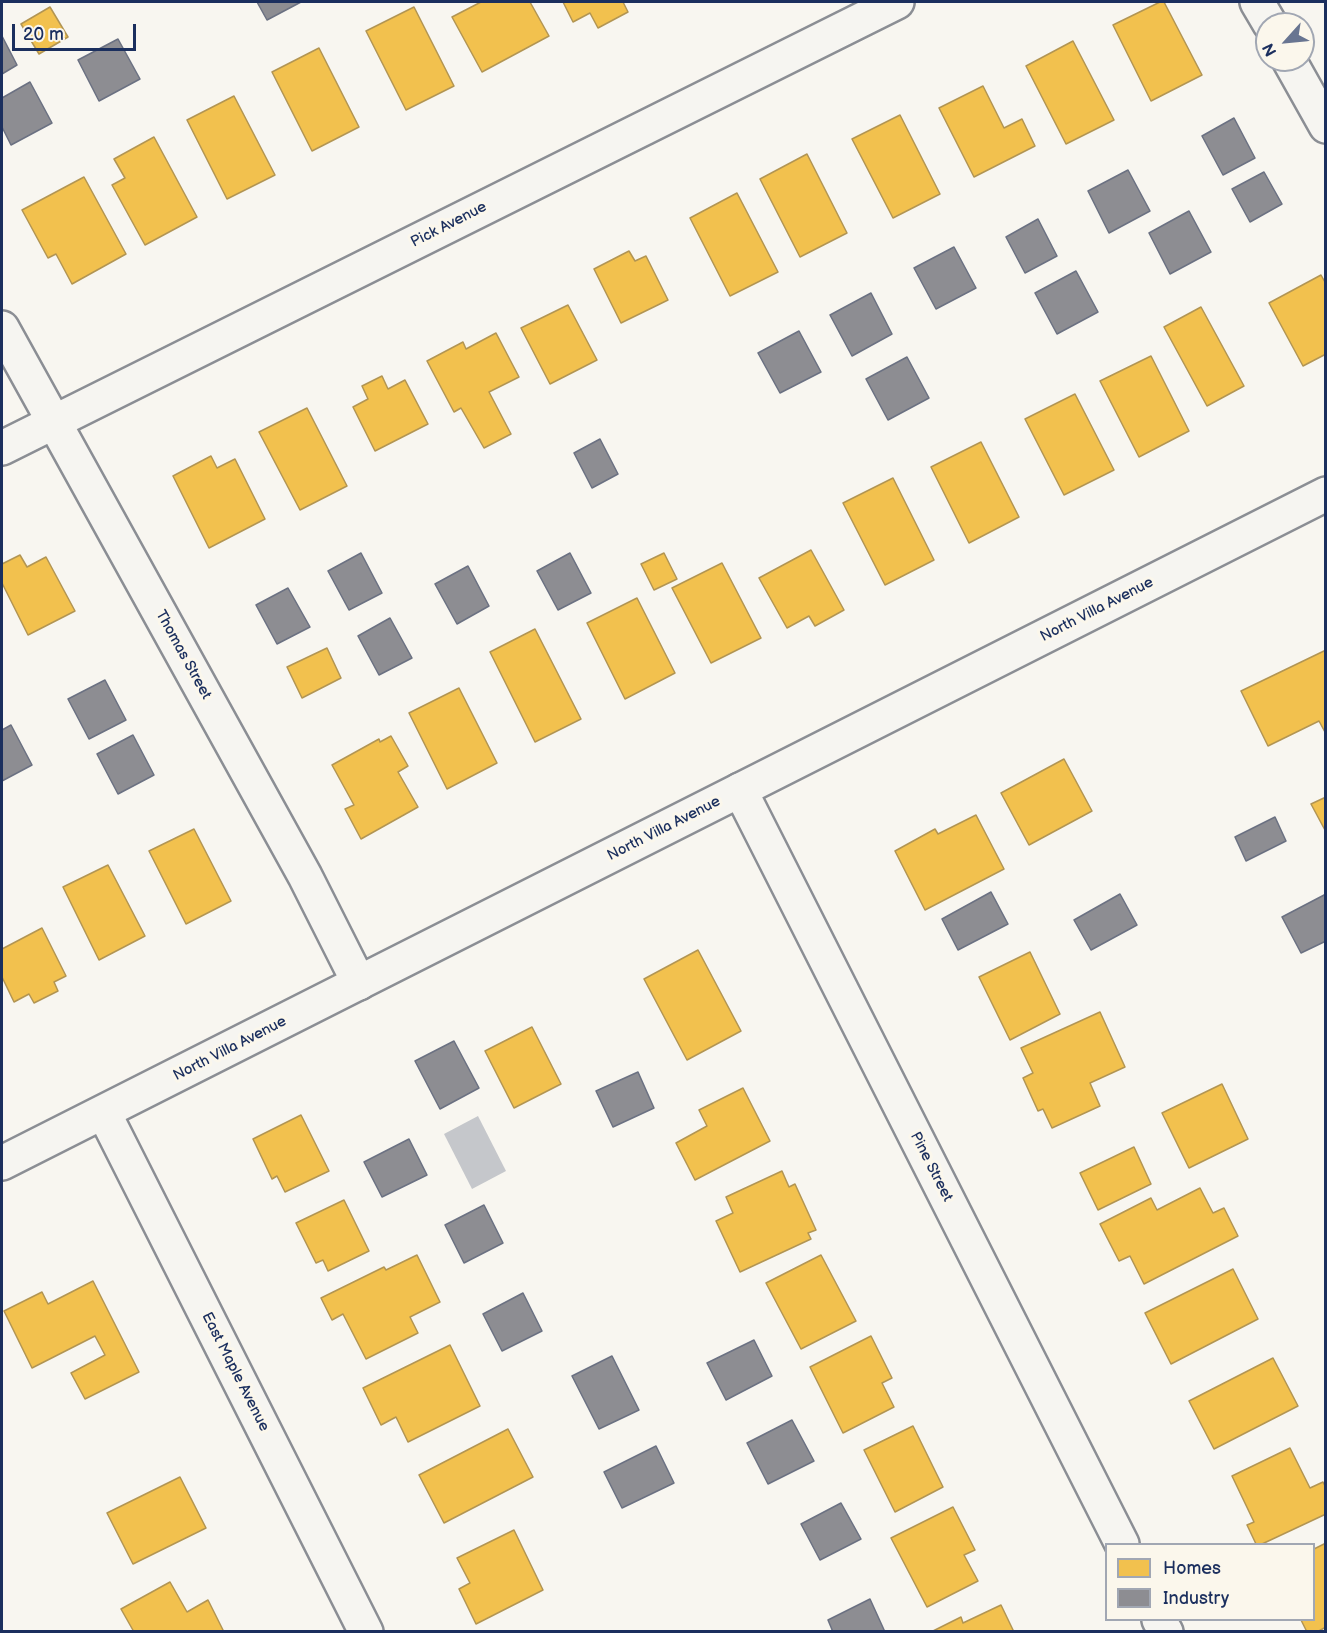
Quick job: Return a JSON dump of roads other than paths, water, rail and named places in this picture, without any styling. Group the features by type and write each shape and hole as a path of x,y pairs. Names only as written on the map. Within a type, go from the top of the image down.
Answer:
{"street":[{"name":"Pick Avenue","path":"2,448 897,2"},
{"path":"1296,72 1326,126"},
{"name":"Thomas Street","path":"2,328 305,876 359,983"},
{"name":"North Villa Avenue","path":"2,1163 1326,494"},
{"name":"Pine Street","path":"740,790 1121,1543"},
{"name":"East Maple Avenue","path":"104,1113 366,1632"}]}
